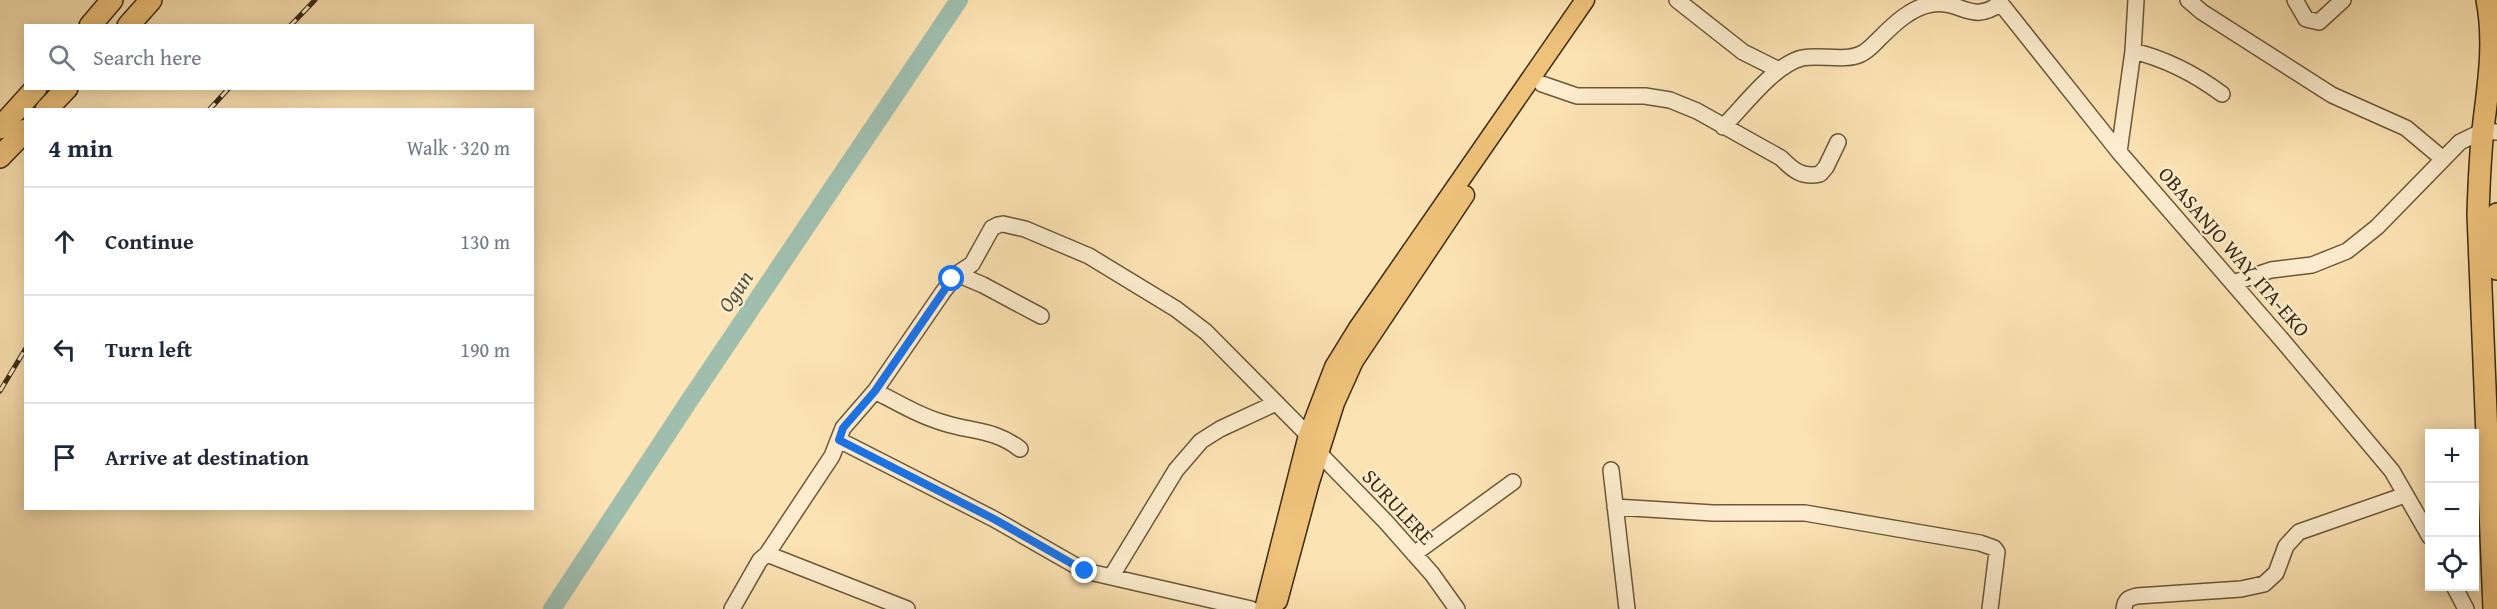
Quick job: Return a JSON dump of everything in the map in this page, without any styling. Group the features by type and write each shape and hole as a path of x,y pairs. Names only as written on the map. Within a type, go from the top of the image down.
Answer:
{"highway":[{"path":"92,24 112,0"},
{"path":"130,24 151,0"},
{"path":"2487,0 2494,65 2490,131 2479,173 2479,259 2494,609"},
{"path":"0,128 34,90"},
{"path":"48,108 65,90"},
{"path":"0,157 24,132"},
{"path":"2497,214 2497,269"}],"main road":[{"path":"1264,609 1308,435 1335,367 1359,328 1585,0"},
{"path":"1276,609 1319,453 1335,403 1353,362 1599,0"}],"street":[{"path":"1677,0 1743,51 1779,70"},
{"path":"2119,152 2133,51 2136,0"},
{"path":"2188,0 2202,12 2332,95 2406,128 2443,159"},
{"path":"2295,0 2306,19 2319,22 2343,0"},
{"path":"1723,127 1779,70 1791,62 1803,58 1860,55 1890,28 1920,8 1934,4 1988,13 2000,2"},
{"name":"OBASANJO WAY, ITA-EKO","path":"2000,2 2119,152 2234,283 2392,471 2425,529"},
{"path":"2133,51 2177,66 2222,94"},
{"path":"1542,84 1577,96 1645,96 1670,100 1696,111 1781,158 1792,169 1803,175 1820,174 1838,142"},
{"path":"2234,283 2271,270 2312,265 2347,251 2377,227 2460,142 2490,131"},
{"name":"SURULERE","path":"957,274 972,264 992,228 1003,224 1025,229 1089,256 1176,309 1206,332 1308,435 1319,453 1414,554 1457,609"},
{"path":"732,609 760,560 767,554 832,456 843,428 875,391 957,274 1041,316"},
{"path":"875,391 946,424 995,434 1007,439 1020,449"},
{"path":"1111,578 1176,470 1201,441 1220,429 1276,403"},
{"path":"839,440 994,519 1073,565 1111,578 1251,609"},
{"path":"1611,470 1627,609"},
{"path":"1414,554 1513,482"},
{"path":"2124,609 2124,603 2128,598 2137,596 2199,593 2264,584 2276,573 2286,546 2300,532 2405,495"},
{"path":"1615,507 1713,513 1806,513 1980,543 1994,548 1997,552 1990,609"},
{"path":"767,554 907,609"},
{"path":"2457,591 2466,609"}],"waterway":[{"name":"Ogun","path":"552,609 959,0"}],"railway":[{"path":"292,24 315,0"},
{"path":"211,108 227,90"},
{"path":"0,391 24,351"}],"route":[{"path":"952,279 875,391 843,428 839,440 994,519 1039,547 1085,571"}]}
